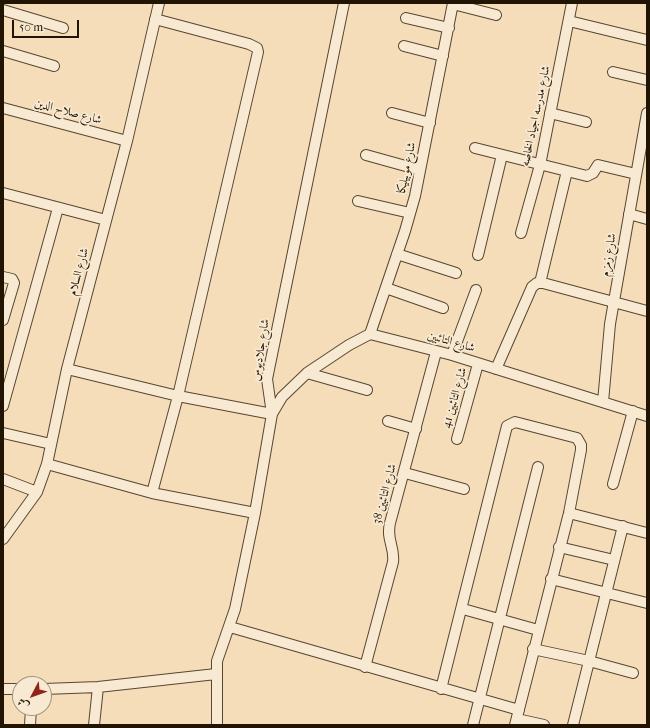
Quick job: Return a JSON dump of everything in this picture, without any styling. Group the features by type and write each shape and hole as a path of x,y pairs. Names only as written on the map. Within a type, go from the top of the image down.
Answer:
{"street":[{"name":"شارع السلام","path":"3,539 7,526 36,492 46,464 67,369 127,141 159,3"},
{"name":"شارع جلاديوس","path":"217,725 216,674 219,654 230,627 255,513 272,414 267,379 344,3"},
{"path":"453,3 496,16"},
{"name":"شارع موبيليكا","path":"370,334 410,213 430,122 453,3"},
{"name":"شارع مدرسه اجياد الخاصه","path":"521,234 540,164 572,3"},
{"path":"3,10 63,28"},
{"path":"406,18 448,28"},
{"path":"152,493 178,396 258,52 257,48 250,44 155,19"},
{"path":"569,21 647,40"},
{"path":"404,46 443,56"},
{"path":"3,51 54,66"},
{"path":"612,72 647,80"},
{"name":"شارع صلاح الدين","path":"3,108 127,141"},
{"path":"392,113 430,122"},
{"path":"550,113 586,122"},
{"name":"شارع زمزم","path":"603,402 614,303 636,174 645,132 647,113"},
{"path":"475,148 587,176 591,175 595,166 599,164 636,174"},
{"path":"366,155 420,170"},
{"path":"478,255 502,155"},
{"path":"496,369 532,287 540,282 567,171"},
{"path":"3,194 106,220"},
{"path":"358,201 410,213"},
{"path":"3,406 58,208"},
{"path":"629,214 647,219"},
{"path":"397,254 456,274"},
{"path":"3,277 12,279 14,283 3,320"},
{"path":"540,282 647,311"},
{"path":"386,288 443,308"},
{"path":"452,355 476,290"},
{"path":"67,369 178,396 272,414 282,397 307,374 348,344 370,334"},
{"name":"شارع التائبين","path":"370,334 452,355 647,416"},
{"name":"شارع التائبين 38","path":"365,667 393,562 393,550 388,538 388,532 436,352"},
{"name":"شارع التائبين 41","path":"457,439 478,364"},
{"path":"307,374 367,390"},
{"path":"612,484 632,411"},
{"path":"388,421 416,429"},
{"path":"441,689 463,608 504,431 510,423 515,422 566,435 580,441 581,450 560,547 533,649 517,718"},
{"path":"3,433 50,444"},
{"path":"46,464 152,493 255,513"},
{"path":"472,725 538,467"},
{"path":"405,472 464,489"},
{"path":"3,479 36,492"},
{"path":"568,513 647,533"},
{"path":"573,725 623,526"},
{"path":"560,547 614,560"},
{"path":"551,579 647,603"},
{"path":"463,608 538,630"},
{"path":"230,627 479,699 517,718 544,725"},
{"path":"533,649 589,661 633,673"},
{"path":"52,689 98,687 216,674"},
{"path":"94,725 98,687"}]}
